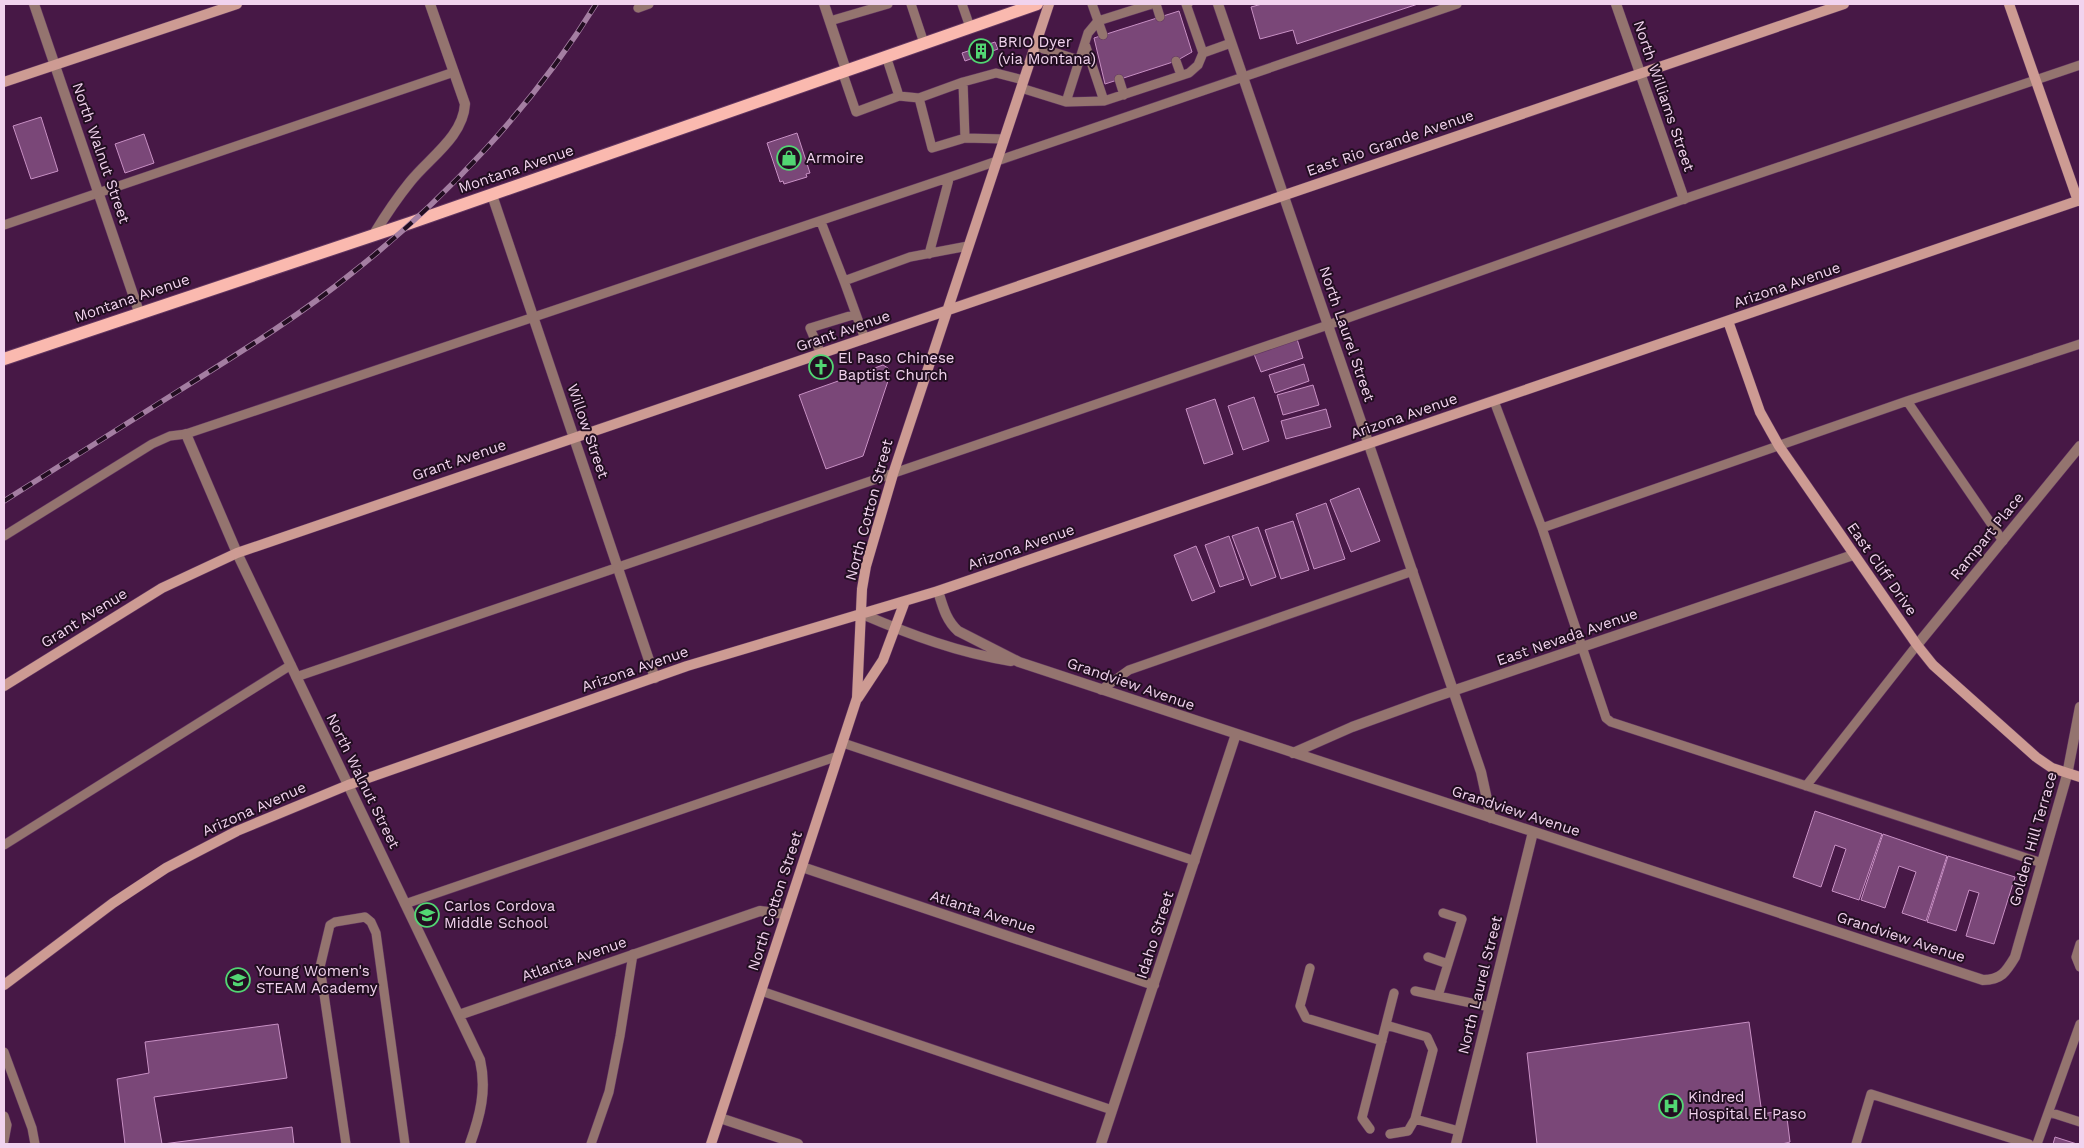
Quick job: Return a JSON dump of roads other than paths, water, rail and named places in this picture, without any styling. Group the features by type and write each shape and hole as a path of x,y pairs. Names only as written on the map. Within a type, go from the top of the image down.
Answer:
{"main road":[{"path":"4,82 237,4"},
{"name":"Montana Avenue","path":"4,359 139,312 492,195 844,70 1037,4"},
{"name":"North Cotton Street","path":"711,1144 857,698 862,589 866,566 893,474 1048,4"},
{"name":"East Rio Grande Avenue","path":"946,312 1844,4"},
{"path":"2009,4 2079,201"},
{"name":"Arizona Avenue","path":"4,985 113,903 166,868 245,827 348,785 655,678 938,591 2079,201"},
{"name":"Grant Avenue","path":"4,686 162,588 237,553 574,436 946,312"},
{"name":"East Cliff Drive","path":"1728,321 1760,412 1779,446 1917,645 1933,665 2036,757 2067,774 2080,777"},
{"path":"857,698 883,660 905,601"}],"street":[{"name":"North Walnut Street","path":"34,4 139,312"},
{"path":"374,234 410,182 457,131 463,121 465,104 430,4"},
{"path":"824,4 844,70"},
{"name":"North Laurel Street","path":"1218,4 1482,772 1491,818"},
{"name":"North Williams Street","path":"1616,4 1684,199"},
{"name":"Willow Street","path":"492,195 655,678"},
{"name":"North Walnut Street","path":"186,434 237,553 480,1060 484,1076 483,1097 470,1144"},
{"name":"Rampart Place","path":"1917,645 2080,446"},
{"name":"East Nevada Avenue","path":"1292,753 1352,727 1853,555"},
{"name":"Grandview Avenue","path":"938,591 944,613 950,624 958,631 1020,662 1982,980 1994,980 2003,975"},
{"name":"Grandview Avenue","path":"862,614 894,628 976,656 1020,662"},
{"name":"Golden Hill Terrace","path":"2003,975 2015,956 2042,863 2067,774 2080,707"},
{"name":"Idaho Street","path":"1101,1144 1236,734"},
{"name":"North Laurel Street","path":"1456,1144 1533,832"},
{"name":"Atlanta Avenue","path":"802,868 1154,985"},
{"name":"Atlanta Avenue","path":"458,1015 760,911 786,914"},
{"path":"720,1118 798,1144"}],"lane":[{"path":"638,8 649,4"},
{"path":"830,21 888,4"},
{"path":"911,4 924,43"},
{"path":"962,4 970,27"},
{"path":"1092,4 1103,35"},
{"path":"1066,102 1088,33 1098,21 1154,4 1160,16"},
{"path":"1186,4 1204,53"},
{"path":"4,536 152,444 170,436 186,434 821,222 1457,4"},
{"path":"844,70 856,112 900,96 919,98 963,82 996,73 1066,102 1104,101 1189,73 1198,65 1204,53 1231,43"},
{"path":"1085,44 1104,101"},
{"path":"1034,46 1079,60"},
{"path":"886,56 900,96"},
{"path":"1176,61 1181,75"},
{"path":"296,677 1328,325 1684,199 2080,64"},
{"path":"4,225 454,72"},
{"path":"1119,79 1124,95"},
{"path":"963,82 965,138"},
{"path":"919,98 932,148 965,138 1004,139"},
{"path":"929,254 949,178"},
{"path":"821,222 865,339"},
{"path":"844,281 910,257 968,246"},
{"path":"821,354 810,328 856,314"},
{"path":"1542,528 1907,401 2080,344"},
{"path":"1494,401 1542,528 1606,718 1611,722 2042,863"},
{"path":"1907,401 2003,541"},
{"path":"1101,690 1129,670 1413,572"},
{"path":"1806,786 1917,645"},
{"path":"4,844 291,666"},
{"path":"843,743 1195,861"},
{"path":"405,904 838,756"},
{"path":"1438,996 1462,919 1443,913"},
{"path":"346,1144 320,967 330,925 335,922 365,917 371,922 376,934 405,1144"},
{"path":"2080,944 2076,957 2080,967"},
{"path":"591,1144 609,1092 620,1036 632,954"},
{"path":"1428,957 1448,964"},
{"path":"1310,968 1300,1006 1306,1018 1382,1042"},
{"path":"761,991 1112,1110"},
{"path":"1415,991 1490,1008"},
{"path":"1370,1129 1362,1118 1394,993"},
{"path":"2037,1144 2080,1024"},
{"path":"1386,1026 1427,1037 1433,1050 1415,1119 1408,1131 1390,1134"},
{"path":"4,1052 32,1128 35,1144"},
{"path":"1856,1144 1872,1094 2029,1144"},
{"path":"2049,1112 2080,1122"},
{"path":"4,1116 7,1125 4,1141"},
{"path":"1415,1119 1459,1131"}],"railway":[{"path":"4,501 268,334 311,305 387,244 421,214 486,149 545,79 596,4"}],"place":[{"name":"BRIO Dyer (via Montana)","path":"981,51"},
{"name":"Armoire","path":"789,158"},
{"name":"El Paso Chinese Baptist Church","path":"821,367"},
{"name":"Carlos Cordova Middle School","path":"427,915"},
{"name":"Young Women's STEAM Academy","path":"238,980"},
{"name":"Kindred Hospital El Paso","path":"1671,1106"}]}
